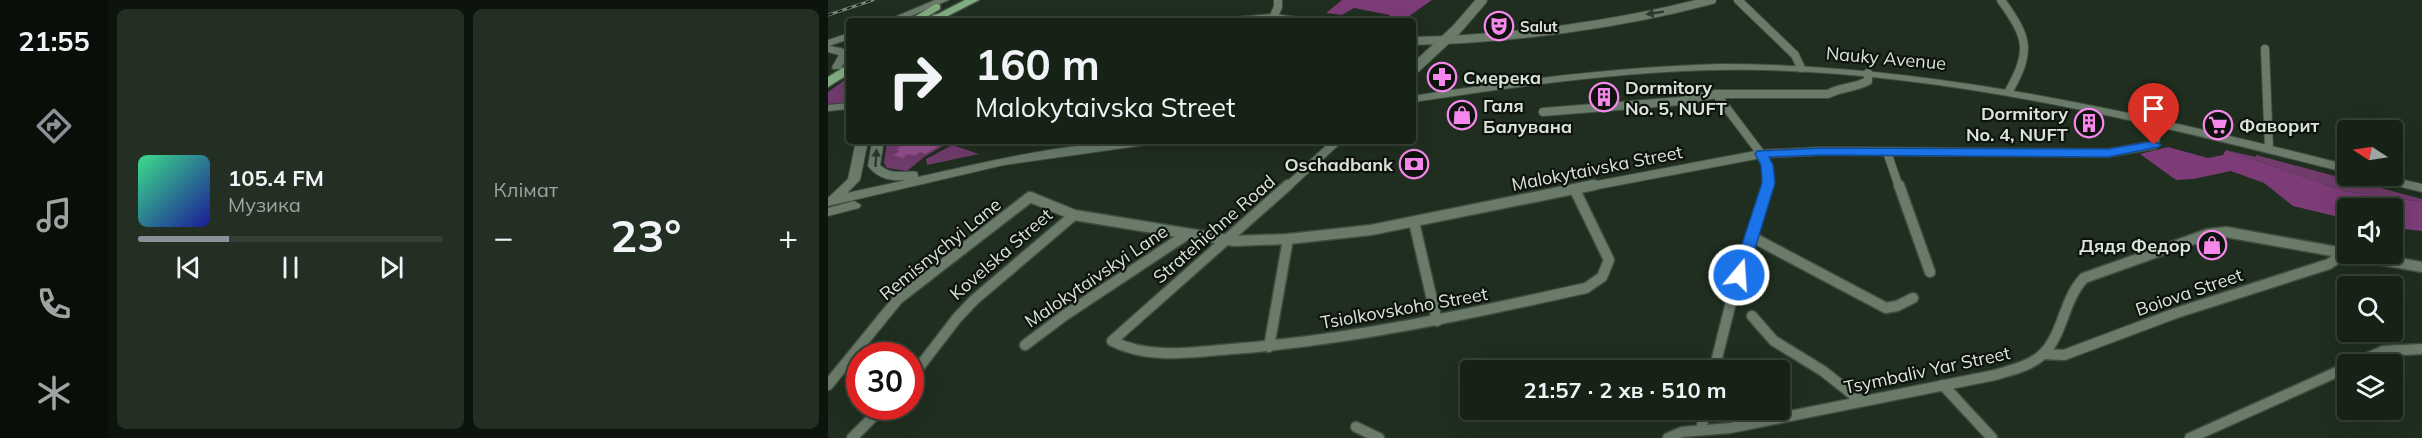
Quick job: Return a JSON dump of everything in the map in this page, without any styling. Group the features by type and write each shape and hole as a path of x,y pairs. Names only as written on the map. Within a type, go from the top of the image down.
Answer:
{"main road":[{"path":"898,18 944,0"},
{"path":"917,18 949,0"},
{"path":"934,18 974,0"},
{"path":"828,46 846,37"},
{"path":"828,46 846,42"},
{"path":"828,46 845,54 838,69 828,82"},
{"name":"Nauky Avenue","path":"1416,98 1609,73 1716,67 1801,68 1868,73 2009,91 2160,121 2337,166"},
{"path":"828,108 846,106"},
{"path":"828,202 848,188 854,180 861,144"},
{"path":"878,144 874,166 883,175 892,177 1125,144"},
{"path":"828,212 1036,158"},
{"path":"828,202 1004,162"},
{"path":"2403,183 2422,188"}],"street":[{"path":"1273,18 1278,7 1278,0"},
{"path":"1416,67 1446,40 1482,0"},
{"path":"1416,41 1446,40 1609,21 1681,9 1712,0"},
{"path":"1738,0 1795,55 1801,68"},
{"path":"2001,0 2026,42 2028,50 2009,91"},
{"path":"2265,49 2269,149"},
{"path":"1543,112 1681,101 1716,94 1828,94 1841,86 1865,83 1868,81 1868,73"},
{"path":"1716,94 1761,154 1767,165 1769,183 1733,294 1716,360"},
{"name":"Malokytaivska Street","path":"1029,197 1074,215 1186,235 1228,240 1288,239 1371,230 1761,154 2108,153 2154,145 2160,121"},
{"name":"Stratehichne Road","path":"1112,341 1228,240 1333,144"},
{"path":"1887,152 1930,272"},
{"name":"Tsiolkovskoho Street","path":"1112,341 1127,350 1152,353 1269,347 1346,338 1437,321 1586,288 1598,283 1609,268 1609,260 1575,190"},
{"name":"Remisnychyi Lane","path":"828,385 898,299 1029,197"},
{"name":"Kovelska Street","path":"924,361 974,300 1074,215"},
{"path":"1414,222 1437,321"},
{"path":"2043,354 2061,321 2074,285 2106,269 2184,242 2208,234 2226,232 2337,252"},
{"name":"Malokytaivskyi Lane","path":"1025,345 1065,315 1186,235"},
{"path":"1752,237 1886,308 1897,306 1913,298"},
{"path":"1269,347 1288,239"},
{"name":"Boiova Street","path":"2043,354 2064,355 2175,313 2329,264 2337,258"},
{"path":"2403,264 2422,267"},
{"path":"1752,316 1759,327 1784,348 1823,371 1861,401"},
{"path":"2376,354 2383,351 2422,349"},
{"name":"Tsymbaliv Yar Street","path":"1668,438 1682,432 1730,428 1995,375 2026,365 2043,354"},
{"path":"2190,438 2337,372"},
{"path":"1943,385 1992,438"},
{"path":"852,438 870,420"},
{"path":"1701,430 1703,420"},
{"path":"1356,428 1379,438"}],"shaded area":[{"path":"1342,0 1432,0 1406,18 1386,18 1390,15 1354,8 1342,15 1326,13"},
{"path":"846,79 846,102 828,104 828,92"},
{"path":"887,144 947,144 924,157 907,171 887,168 884,163"},
{"path":"905,144 939,146 925,154 920,152 915,156 908,154 903,158 893,155 900,151 896,149"},
{"path":"952,145 979,154 927,165 926,159"},
{"path":"2168,147 2208,158 2223,155 2226,150 2344,191 2394,198 2337,198 2337,217 2293,206 2264,183 2231,171 2176,180 2140,154"},
{"path":"2226,150 2256,157 2256,155 2337,176 2337,186 2373,186 2422,199 2422,202 2344,191"},
{"path":"2403,199 2422,202 2422,231 2403,229"}],"railway":[{"path":"828,15 873,0"}],"place":[{"name":"Salut","path":"1499,26"},
{"name":"Смерека","path":"1442,77"},
{"name":"Dormitory No. 5, NUFT","path":"1604,97"},
{"name":"Галя Балувана","path":"1462,115"},
{"name":"Dormitory No. 4, NUFT","path":"2089,123"},
{"name":"Фаворит","path":"2218,125"},
{"name":"Oschadbank","path":"1414,164"},
{"name":"Дядя Федор","path":"2212,245"}],"route":[{"path":"1739,275 1769,183 1769,172 1761,154 1823,152 2108,153 2154,145"}]}
